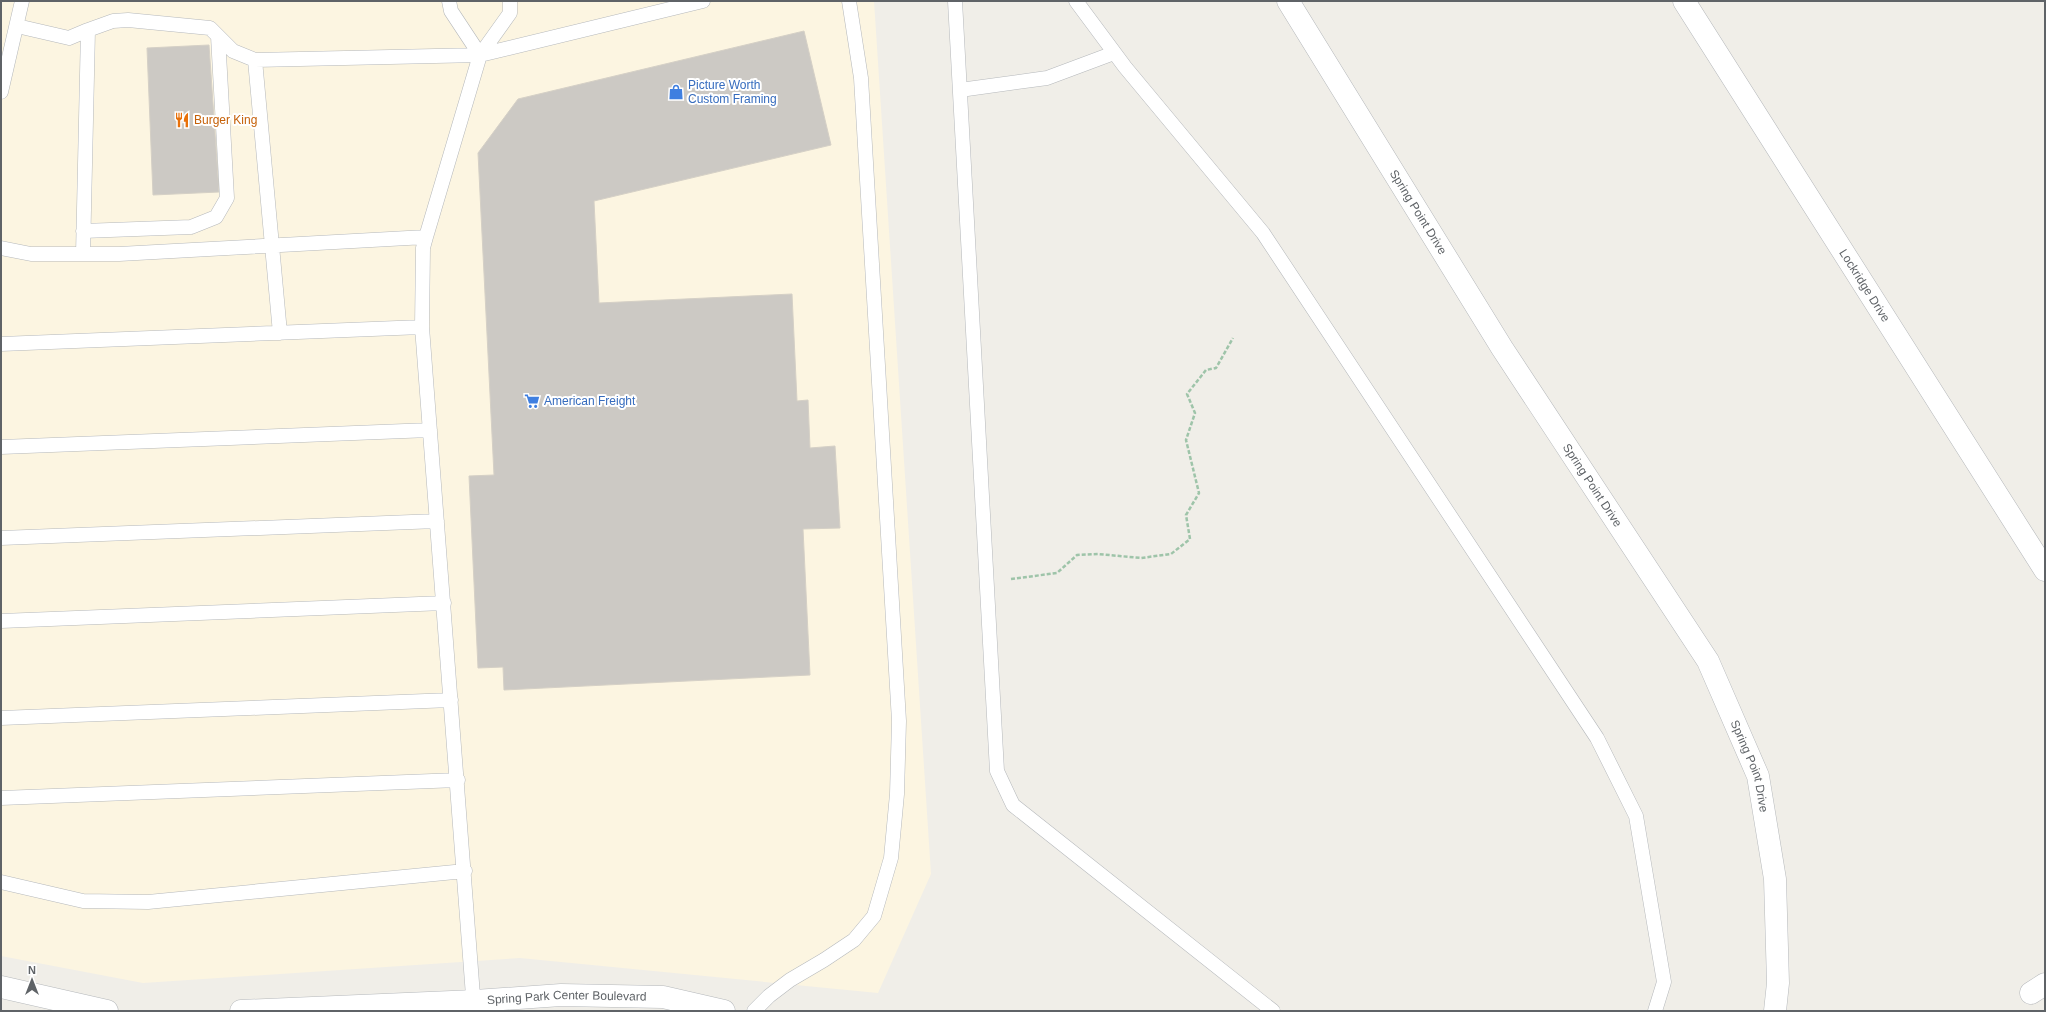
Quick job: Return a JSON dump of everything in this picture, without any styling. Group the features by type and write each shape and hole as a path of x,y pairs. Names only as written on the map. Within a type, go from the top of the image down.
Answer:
{"street":[{"name":"Spring Point Drive","path":"1288,1 1502,348 1708,661 1758,776 1775,879 1778,983 1774,1011"},
{"name":"Lockridge Drive","path":"1684,1 2045,570"},
{"path":"1,987 106,1011"},
{"name":"Spring Park Center Boulevard","path":"241,1011 475,1006 561,995 663,997 724,1011"}],"lane":[{"path":"1,92 4,64 17,26 22,1"},
{"path":"449,1 451,11 480,55"},
{"path":"475,1006 422,327 423,248 480,55 510,13 510,1"},
{"path":"17,26 69,38 113,21 128,20 210,28 233,51 254,60 480,55 703,1"},
{"path":"754,1011 769,996 790,980 854,940 874,916 891,858 897,794 899,721 862,78 849,1"},
{"path":"955,1 997,771 1013,805 1272,1011"},
{"path":"1076,1 1114,53 1263,233 1597,738 1636,816 1664,982 1655,1011"},
{"path":"83,254 88,30"},
{"path":"84,231 191,228 216,217 227,198 218,36"},
{"path":"960,90 1047,78 1114,53"},
{"path":"254,60 280,333"},
{"path":"1,248 31,254 119,254 426,237"},
{"path":"1,344 422,327"},
{"path":"1,447 430,430"},
{"path":"1,538 437,521"},
{"path":"1,620 444,603"},
{"path":"1,718 451,700"},
{"path":"1,798 458,780"},
{"path":"1,882 84,901 148,902 465,871"}],"path":[{"path":"987,584 1032,575 1057,573 1077,556 1098,554 1141,558 1171,554 1190,539 1186,515 1199,493 1186,440 1195,413 1187,394 1206,370 1216,368 1233,338"}],"shaded area":[{"path":"1,1 874,1 931,874 878,993 520,958 143,983 1,956"}],"building":[{"path":"804,31 831,145 594,201 599,303 792,294 797,401 808,400 810,448 835,446 840,528 803,529 810,675 504,690 503,667 478,668 469,476 494,475 478,153 518,99"},
{"name":"Burger King","path":"209,45 219,192 153,195 147,48"}],"place":[{"name":"Picture Worth Custom Framing","path":"676,92"},
{"name":"Burger King","path":"182,120"},
{"name":"American Freight","path":"532,401"}]}
